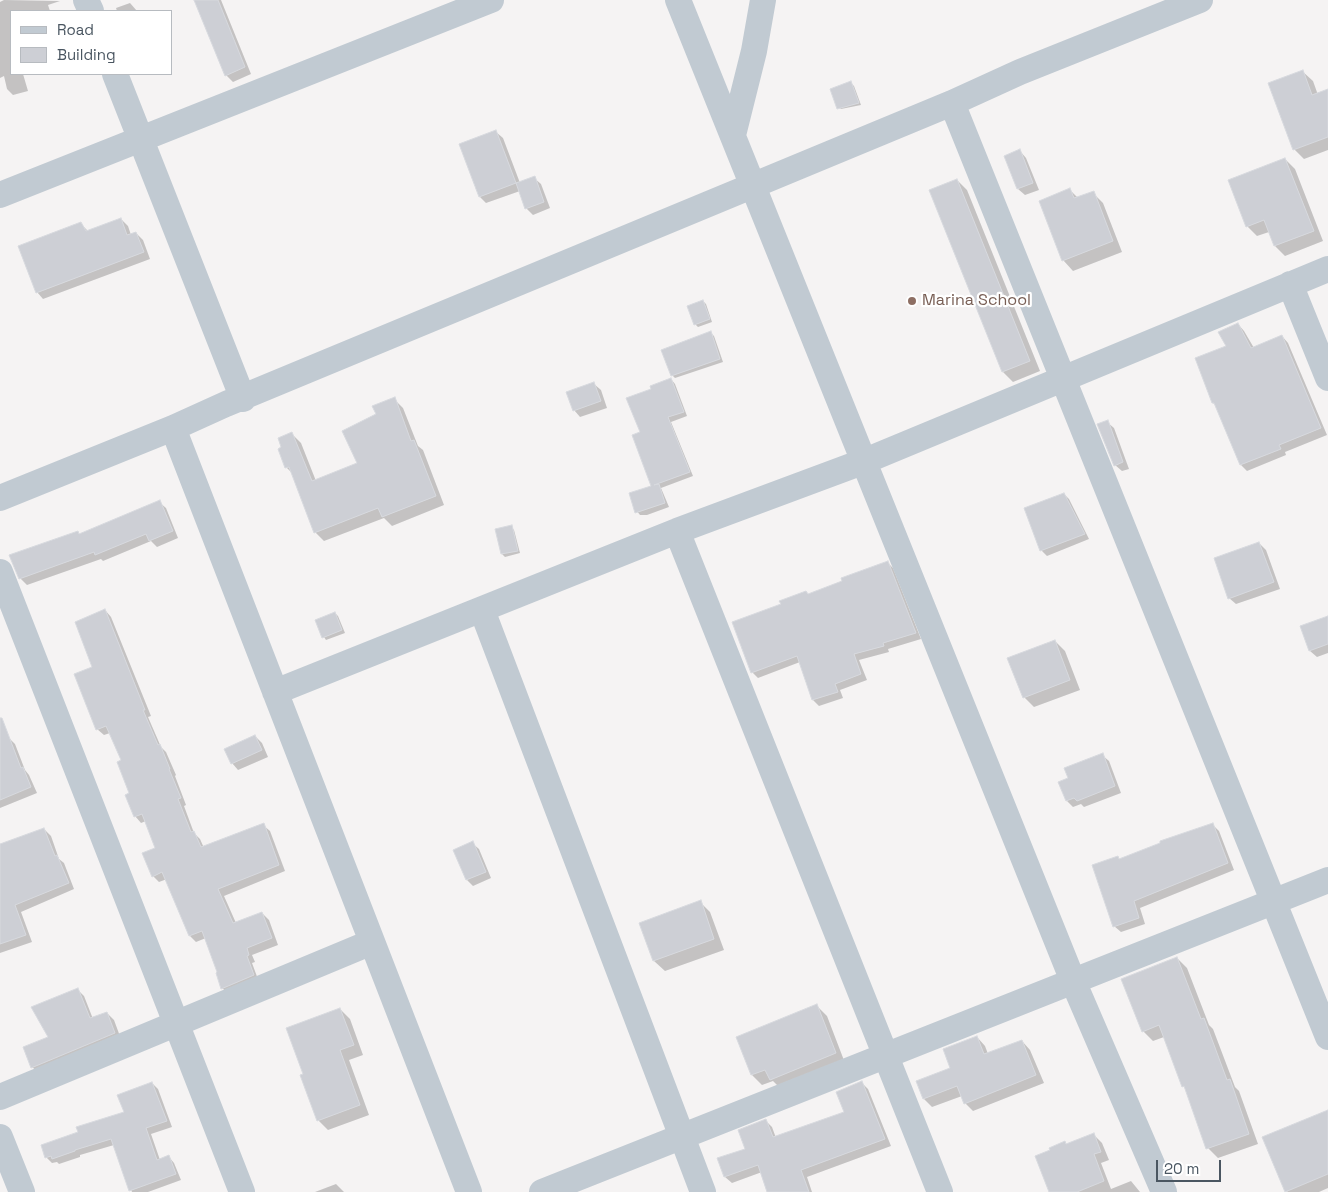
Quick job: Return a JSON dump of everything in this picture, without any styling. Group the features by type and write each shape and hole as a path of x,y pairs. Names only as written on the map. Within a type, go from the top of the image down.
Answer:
{"street":[{"path":"0,195 141,139 434,10 491,0"},
{"path":"678,0 1073,981 1164,1192"},
{"path":"733,135 754,51 763,0"},
{"path":"0,498 173,428 226,404 952,103 1183,3"},
{"path":"115,75 243,398"},
{"path":"952,103 1328,1037"},
{"path":"275,692 677,531 865,461 1328,269"},
{"path":"1290,284 1328,378"},
{"path":"173,428 470,1192"},
{"path":"677,531 940,1192"},
{"path":"0,572 242,1192"},
{"path":"482,610 703,1192"},
{"path":"542,1192 1328,880"},
{"path":"0,1097 372,942"},
{"path":"0,1137 22,1192"}],"building":[{"path":"194,0 218,0 245,67 225,76"},
{"path":"1303,70 1312,95 1328,89 1328,137 1293,150 1268,83"},
{"path":"851,81 859,103 837,109 830,89"},
{"path":"496,130 516,183 479,197 459,144"},
{"path":"1020,149 1033,183 1017,189 1004,156"},
{"path":"1285,158 1314,231 1274,246 1264,220 1246,227 1228,180"},
{"path":"535,176 544,202 525,209 516,183"},
{"path":"957,179 1030,361 1002,372 929,190"},
{"path":"1070,188 1074,198 1094,191 1113,241 1062,261 1039,201"},
{"path":"121,218 127,235 136,232 144,252 36,293 18,246 81,222 86,231"},
{"path":"703,300 710,319 694,325 687,306"},
{"path":"1238,323 1251,348 1282,335 1321,428 1279,445 1281,449 1240,465 1214,403 1212,403 1195,358 1226,346 1218,332"},
{"path":"711,331 720,359 671,376 661,350"},
{"path":"671,378 684,412 668,417 690,472 654,485 659,484 665,503 635,513 629,493 651,486 632,435 640,432 626,398 651,389 650,386"},
{"path":"594,382 601,401 573,411 566,392"},
{"path":"395,397 411,441 414,440 436,496 382,517 378,508 314,533 289,467 285,468 278,449 281,447 278,438 292,432 312,481 357,463 342,431 376,414 372,406"},
{"path":"1108,420 1123,462 1114,466 1097,424"},
{"path":"1064,493 1085,534 1040,551 1024,508"},
{"path":"160,500 173,531 149,541 146,534 95,555 94,552 19,579 9,555 78,531 79,534"},
{"path":"512,525 518,551 501,554 495,529"},
{"path":"1259,542 1274,582 1228,599 1214,558"},
{"path":"888,561 916,633 883,643 884,646 854,654 861,674 835,684 838,692 812,700 797,656 751,673 732,622 781,604 779,601 806,591 808,594 842,581 841,578"},
{"path":"105,609 145,710 143,710 170,769 181,798 178,799 191,832 194,831 201,847 264,823 279,865 218,889 233,923 262,912 272,938 247,948 249,955 247,956 254,975 221,989 202,931 189,936 162,872 152,877 142,853 155,848 142,814 134,817 125,795 129,793 117,762 121,760 106,726 96,730 74,674 92,667 75,622"},
{"path":"335,612 342,630 322,638 315,620"},
{"path":"1328,616 1328,644 1309,651 1300,626"},
{"path":"1055,640 1070,680 1023,698 1007,658"},
{"path":"0,718 2,718 21,768 23,767 31,787 0,800"},
{"path":"255,735 262,750 231,764 224,749"},
{"path":"1103,753 1115,786 1077,801 1074,798 1066,801 1058,782 1068,778 1064,768"},
{"path":"1213,823 1228,863 1134,901 1139,918 1113,927 1092,865 1118,856 1119,859 1160,843 1160,841"},
{"path":"44,828 55,856 57,855 69,883 15,905 26,935 0,944 0,844"},
{"path":"473,841 486,872 466,880 453,850"},
{"path":"701,900 714,939 653,961 639,923"},
{"path":"1177,957 1201,1019 1204,1018 1227,1080 1230,1079 1249,1134 1206,1149 1184,1086 1182,1087 1159,1025 1142,1032 1121,979"},
{"path":"78,988 90,1018 107,1012 115,1033 31,1068 23,1047 48,1037 31,1007"},
{"path":"817,1004 836,1053 770,1080 765,1070 751,1075 736,1037"},
{"path":"340,1008 354,1045 340,1050 360,1105 317,1121 300,1075 303,1074 286,1028"},
{"path":"977,1036 984,1054 1022,1040 1036,1075 964,1104 957,1086 923,1099 916,1081 950,1068 943,1049"},
{"path":"862,1081 885,1139 801,1170 809,1192 767,1192 758,1165 724,1177 717,1158 745,1149 738,1130 766,1119 773,1137 844,1112 836,1092"},
{"path":"152,1082 167,1121 146,1128 157,1160 169,1155 176,1174 129,1191 111,1139 52,1159 51,1156 45,1158 41,1145 78,1132 76,1127 124,1112 117,1095"},
{"path":"1328,1110 1328,1174 1285,1192 1262,1137"},
{"path":"1094,1133 1101,1152 1094,1154 1104,1181 1077,1192 1049,1192 1035,1156 1065,1141 1066,1144"}],"place":[{"name":"Marina School","path":"912,301"}]}
